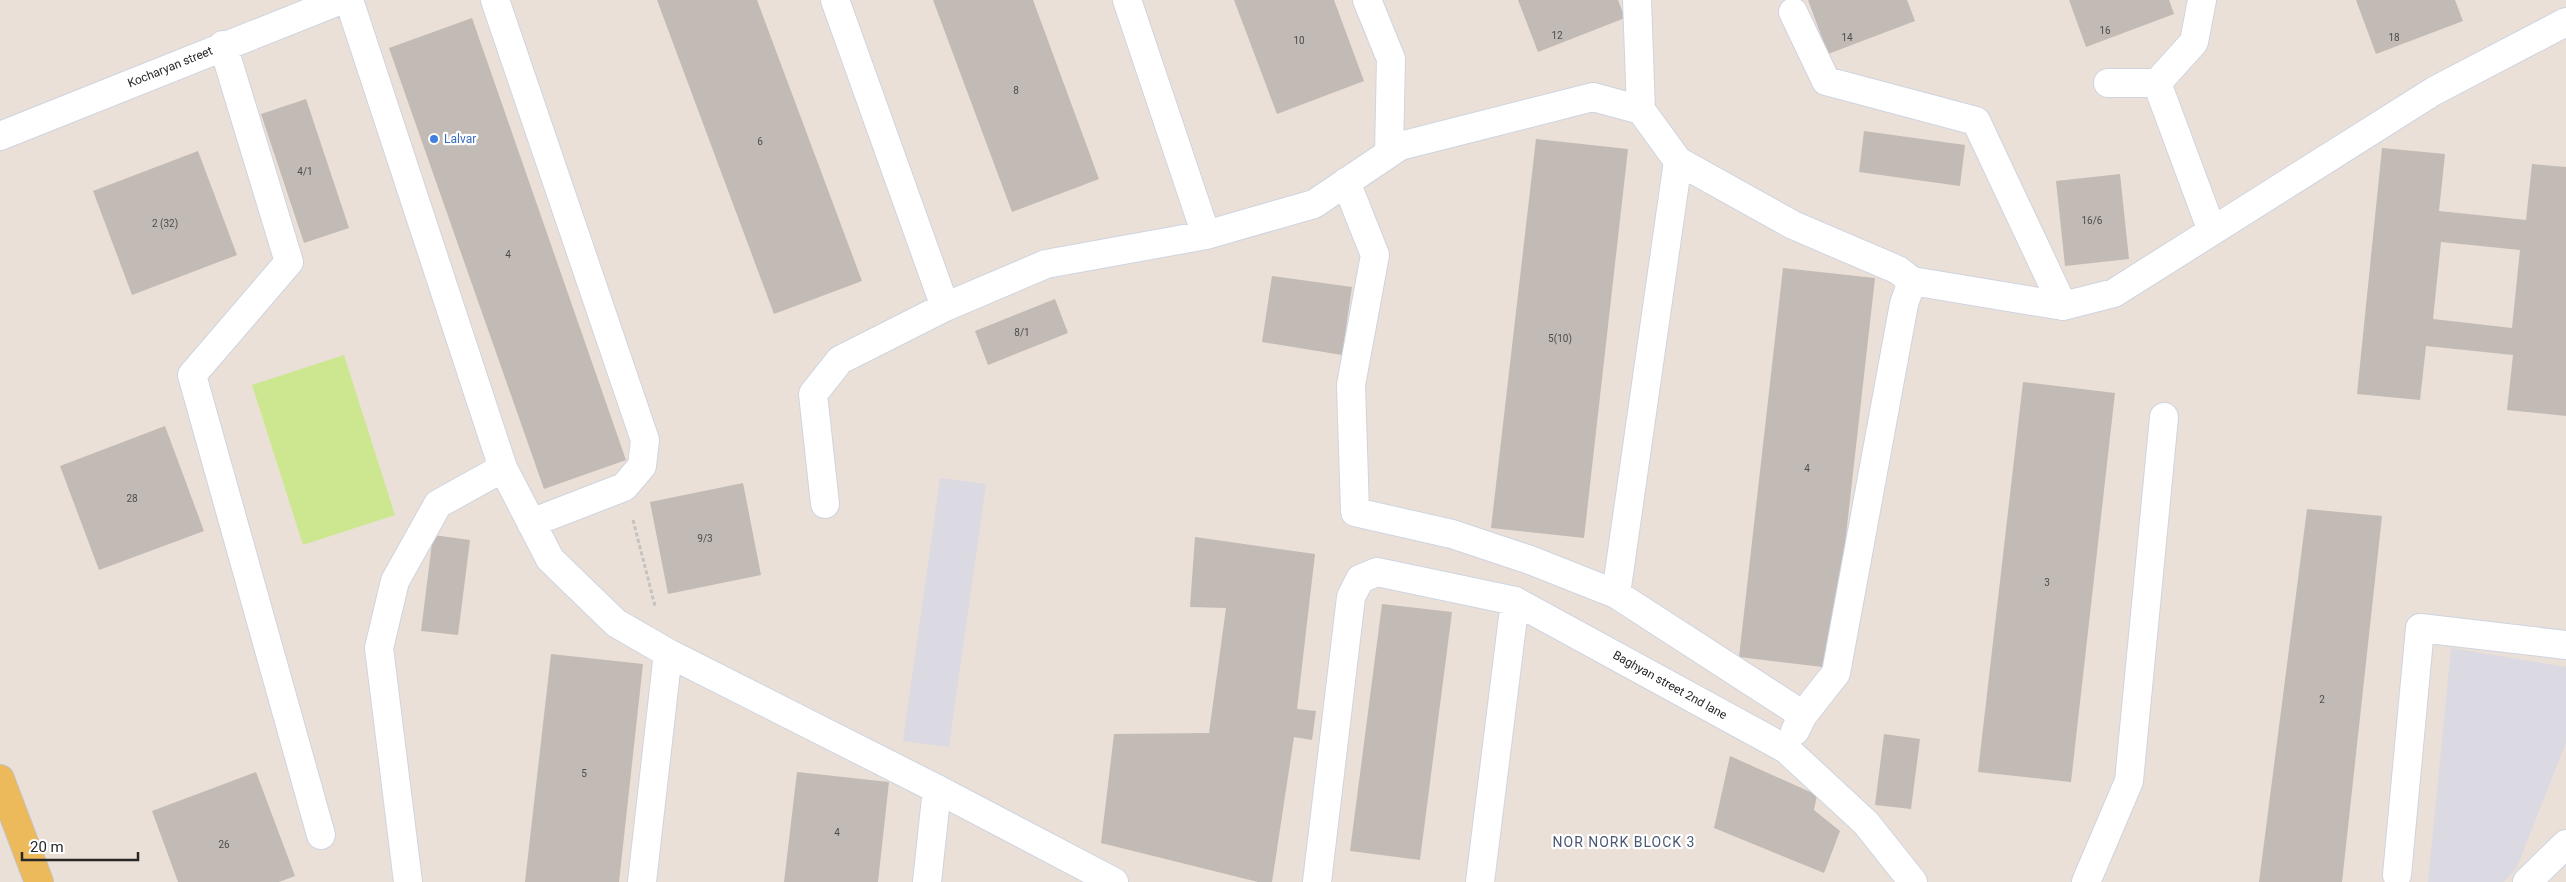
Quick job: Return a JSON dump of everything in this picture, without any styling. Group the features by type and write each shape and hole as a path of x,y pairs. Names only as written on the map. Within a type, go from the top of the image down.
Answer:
{"main road":[{"path":"0,779 39,882"}],"street":[{"name":"Kocharyan street","path":"0,136 341,0"},
{"path":"349,0 502,468 550,559 616,623 668,653 937,789 1114,882"},
{"path":"495,0 645,440 642,466 624,488 531,523"},
{"path":"835,0 945,307"},
{"path":"1127,0 1206,235"},
{"path":"1367,0 1391,59 1389,153"},
{"path":"1637,0 1642,110 1678,161 1793,225 1898,270 1912,281 2063,306 2114,292 2434,91 2566,22"},
{"path":"2108,83 2157,83 2194,42 2202,0"},
{"path":"1794,12 1826,81 1976,121 2063,306"},
{"path":"223,46 289,262 192,375 322,835"},
{"path":"2157,83 2212,231"},
{"path":"825,504 813,394 840,360 945,307 1046,264 1206,235 1314,204 1400,146 1593,97 1642,110"},
{"path":"1616,594 1678,161"},
{"path":"1346,182 1375,256 1351,386 1356,512 1452,534 1530,560 1616,594 1803,715"},
{"path":"1786,749 1803,715 1836,673 1904,304 1912,281"},
{"path":"2086,882 2128,781 2164,417"},
{"path":"408,882 380,648 395,581 438,504 502,468"},
{"name":"Baghyan street 2nd lane","path":"1317,882 1351,597 1360,578 1377,572 1515,601 1786,749 1866,823 1913,882"},
{"path":"1480,882 1515,601"},
{"path":"2397,875 2420,628 2566,645"},
{"path":"642,882 668,653"},
{"path":"926,882 937,789"},
{"path":"2527,882 2566,844"}],"path":[{"path":"624,488 668,653"}],"shaded area":[{"path":"940,478 986,484 949,747 903,741"},
{"path":"2451,648 2566,667 2566,743 2517,867 2504,882 2428,882"}],"green space":[{"path":"344,355 395,515 303,545 252,385"}],"building":[{"path":"657,0 757,0 862,281 774,314"},
{"path":"933,0 1033,0 1099,179 1012,212"},
{"path":"1234,0 1334,0 1364,81 1277,114"},
{"path":"1518,0 1618,0 1625,18 1538,52"},
{"path":"1808,0 1907,0 1915,21 1828,54"},
{"path":"2069,0 2169,0 2174,14 2086,47"},
{"path":"2356,0 2455,0 2463,21 2376,54"},
{"path":"472,18 626,460 544,489 389,48"},
{"path":"306,99 349,228 304,243 261,114"},
{"path":"1864,131 1965,145 1960,186 1859,172"},
{"path":"1536,139 1628,149 1584,538 1491,528"},
{"path":"2382,148 2445,154 2439,211 2526,220 2532,164 2566,167 2566,416 2507,410 2513,355 2426,346 2420,400 2357,394","holes":["2441,242 2520,250 2512,328 2433,319"]},
{"path":"198,151 237,255 132,295 93,191"},
{"path":"2120,174 2129,259 2065,266 2056,181"},
{"path":"1783,268 1875,278 1831,668 1739,657"},
{"path":"1272,276 1352,287 1342,355 1262,342"},
{"path":"1055,299 1068,333 988,365 975,331"},
{"path":"2023,382 2115,393 2071,782 1978,772"},
{"path":"165,426 204,531 99,570 60,466"},
{"path":"743,483 761,575 668,594 650,502"},
{"path":"2307,509 2382,516 2342,882 2259,882"},
{"path":"433,535 470,540 458,635 421,631"},
{"path":"1195,537 1315,554 1297,709 1316,711 1312,740 1294,737 1272,882 1258,882 1101,843 1114,734 1209,733 1226,608 1190,607"},
{"path":"1382,604 1452,612 1420,860 1350,851"},
{"path":"551,654 643,664 619,882 525,882"},
{"path":"1884,734 1920,739 1911,809 1875,805"},
{"path":"1730,756 1817,795 1814,810 1840,831 1824,873 1714,828"},
{"path":"256,772 295,876 279,882 178,882 152,811"},
{"path":"797,772 889,782 878,882 784,882"}],"place":[{"name":"Lalvar","path":"434,139"}],"district":[{"name":"NOR NORK BLOCK 3","path":"1624,842"}]}
